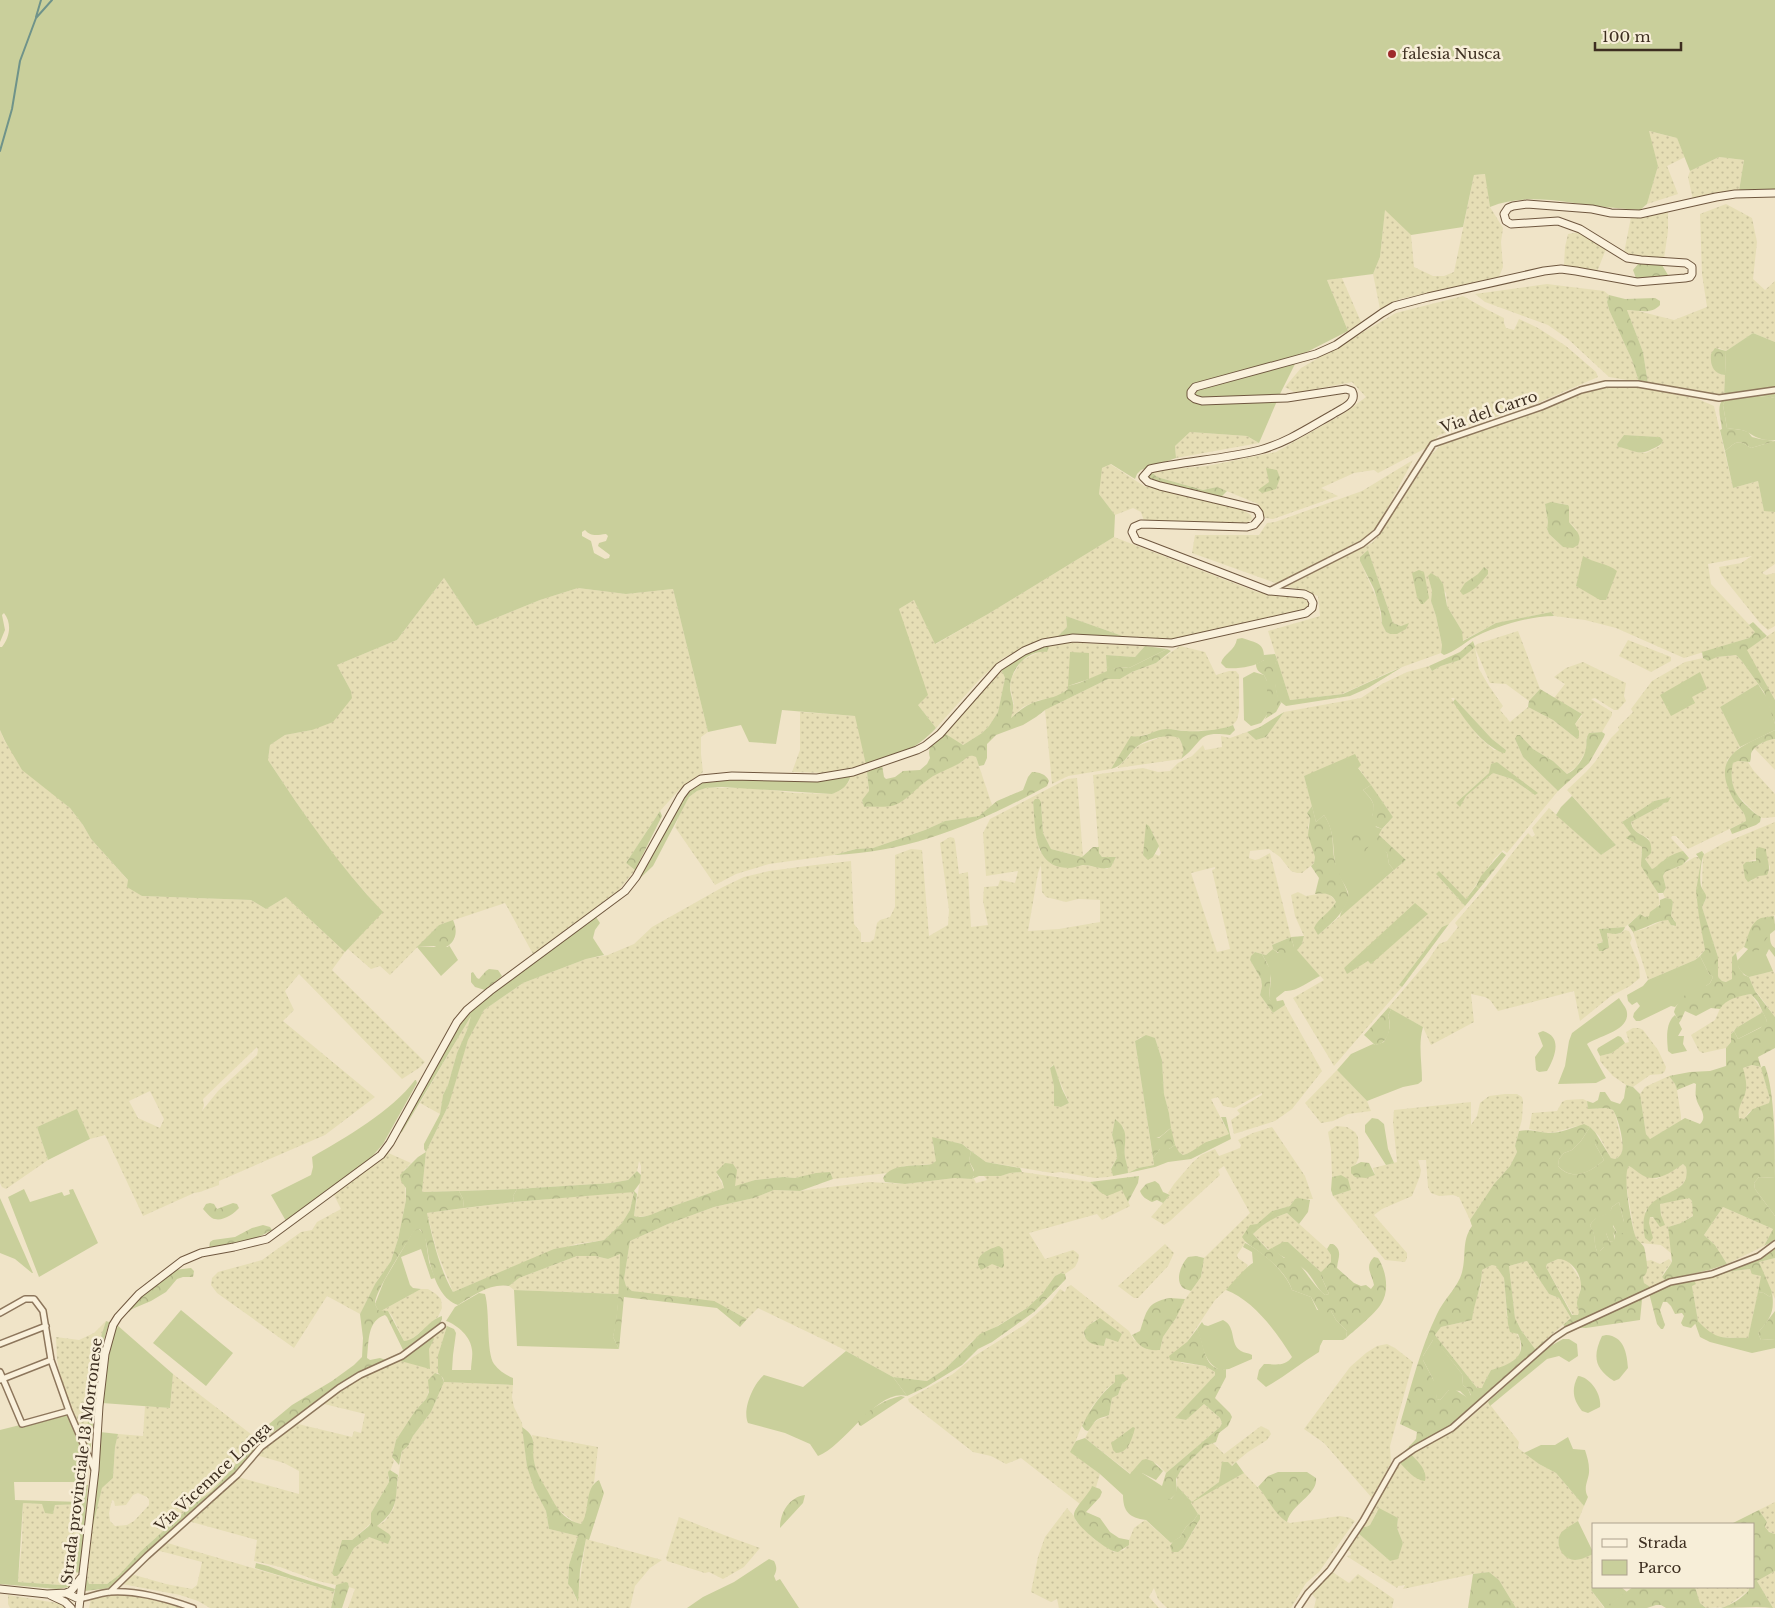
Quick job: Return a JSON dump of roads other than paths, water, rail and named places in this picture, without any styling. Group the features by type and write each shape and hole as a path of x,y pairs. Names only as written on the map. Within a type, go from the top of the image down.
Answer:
{"main road":[{"name":"Strada provinciale 13 Morronese","path":"79,1608 95,1470 99,1406 105,1354 113,1325 132,1300 170,1269 192,1256 212,1250 234,1248 273,1235 381,1155 390,1143 457,1022 467,1010 624,891 636,877 682,796 691,784 701,779 721,776 817,778 852,772 912,752 925,746 940,734 999,667 1024,651 1043,643 1073,638 1163,643 1181,642 1306,614 1312,608 1313,603 1304,594 1269,591 1133,538 1132,532 1134,527 1141,524 1247,527 1254,526 1260,518 1256,509 1160,486 1146,480 1144,475 1150,469 1237,455 1274,445 1350,404 1354,398 1354,393 1346,389 1287,398 1202,401 1192,396 1191,392 1195,387 1316,354 1346,339 1394,306 1428,297 1544,271 1561,269 1637,282 1688,278 1692,274 1692,267 1686,263 1627,258 1580,229 1558,221 1511,224 1506,221 1504,214 1508,208 1513,206 1527,204 1592,209 1611,213 1640,214 1735,194 1775,193"},
{"path":"66,1593 81,1578"},
{"path":"0,1589 47,1594 66,1593 79,1599"},
{"path":"47,1594 68,1605 79,1599"}],"street":[{"name":"Via del Carro","path":"1269,591 1362,544 1377,532 1433,444 1541,407 1581,390 1606,384 1638,384 1719,398 1775,390"},
{"path":"1298,1608 1308,1593 1330,1570 1363,1521 1397,1461 1414,1449 1452,1428 1554,1338 1566,1330 1670,1282 1712,1274 1759,1256 1775,1244"},
{"path":"0,1313 25,1300 34,1299 43,1311 51,1360 69,1411 95,1470"},
{"path":"0,1344 46,1326"},
{"name":"Via Vicennce Longa","path":"110,1592 237,1475 260,1447 360,1374 402,1356 442,1326"},
{"path":"2,1379 51,1360"},
{"path":"0,1372 22,1424 69,1411"},
{"path":"79,1599 110,1592 176,1601 193,1608"}],"waterway":[{"path":"36,17 41,0"},
{"path":"0,151 12,109 20,61 36,18 52,0"}],"place":[{"name":"falesia Nusca","path":"1392,54"}]}
